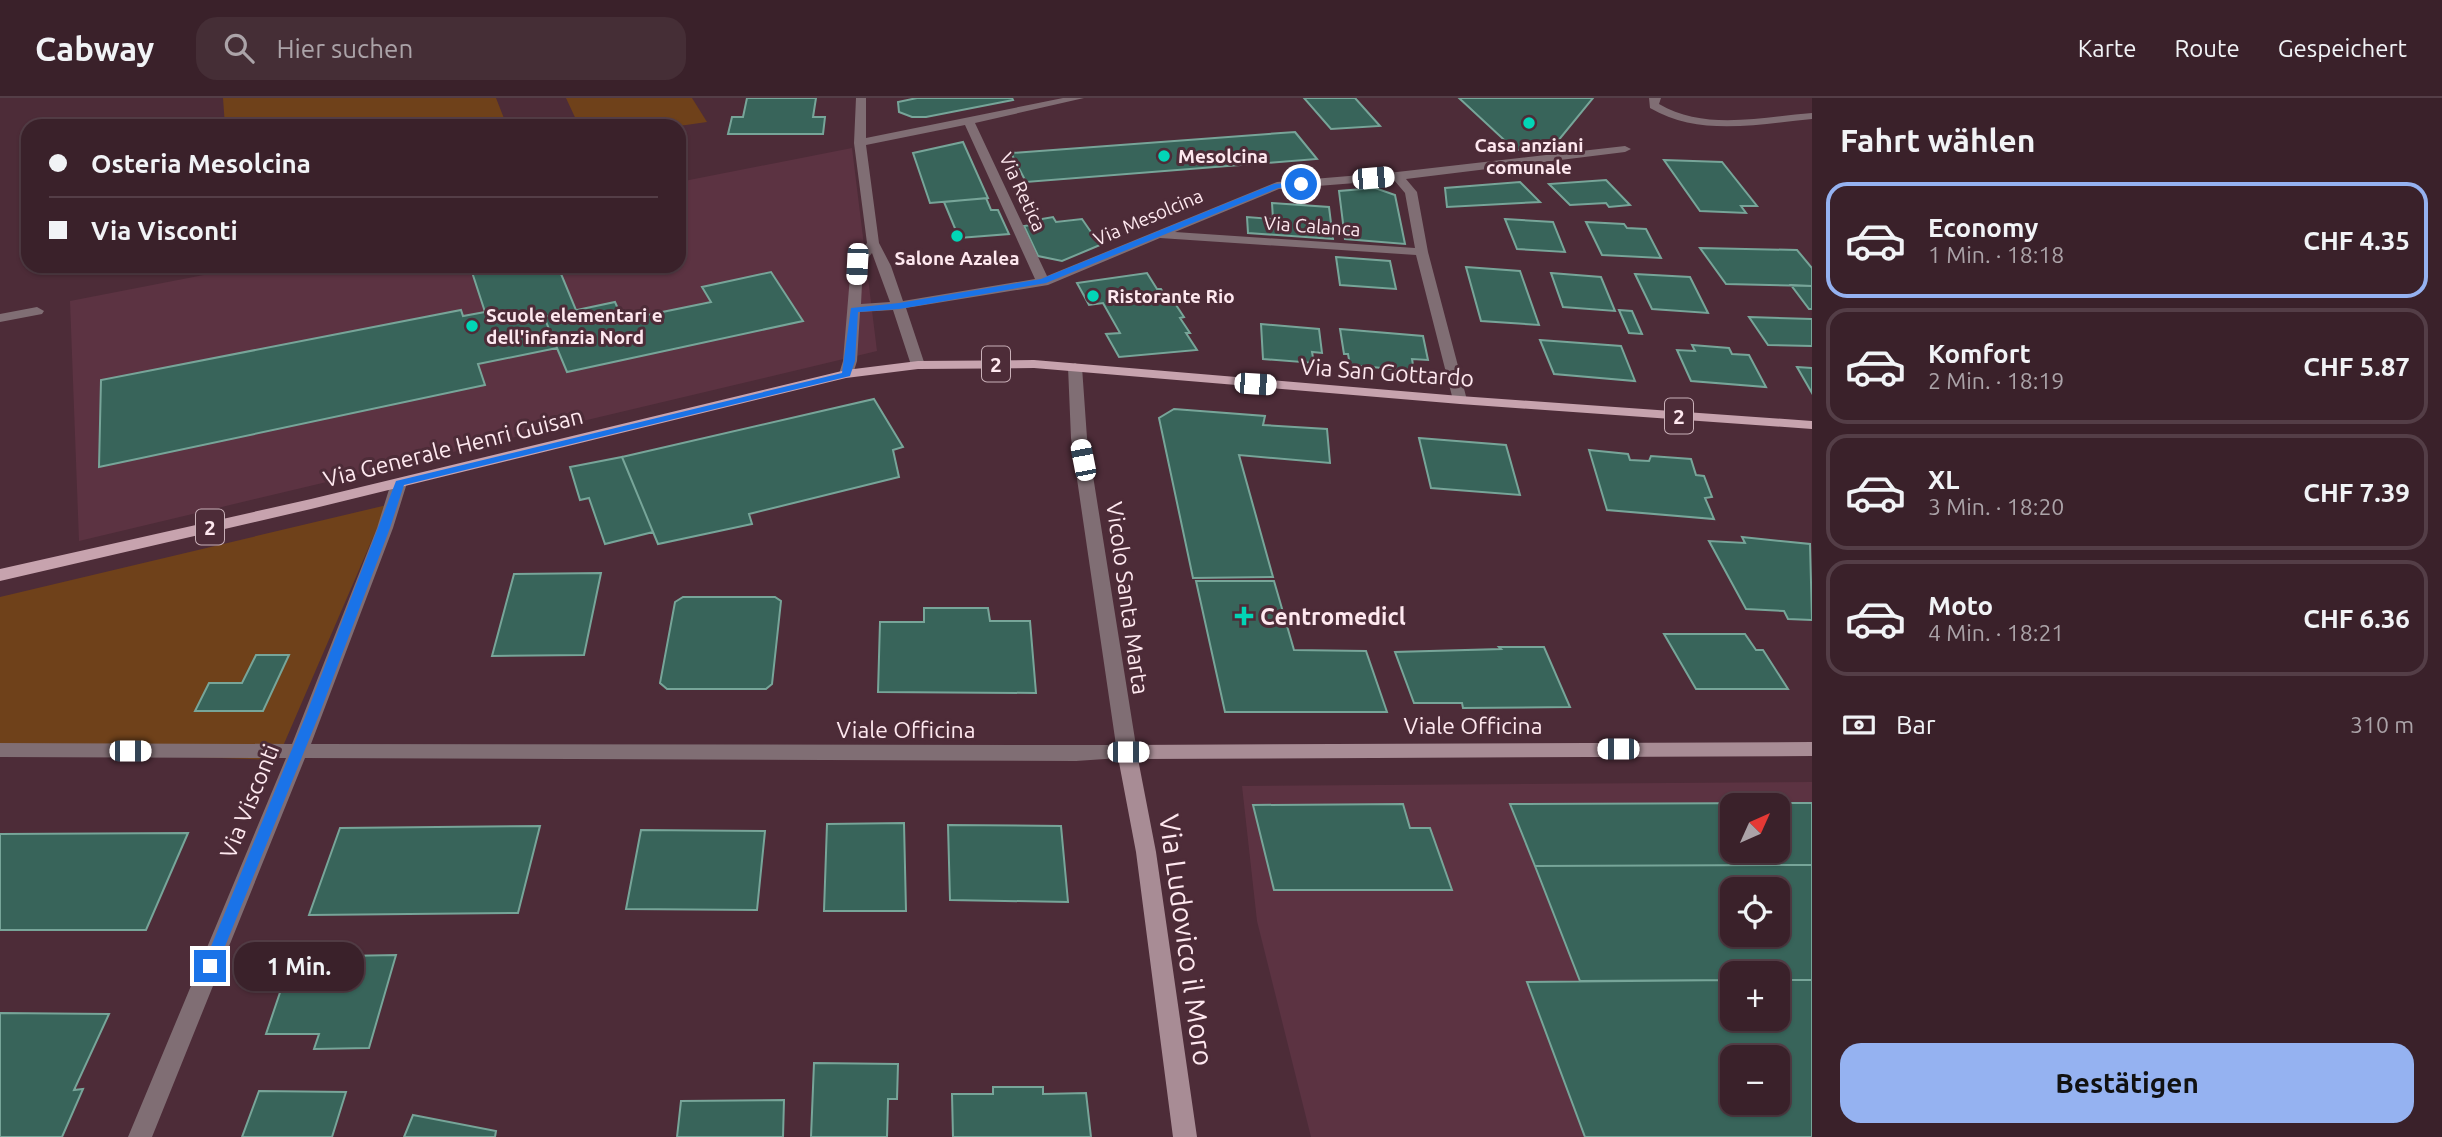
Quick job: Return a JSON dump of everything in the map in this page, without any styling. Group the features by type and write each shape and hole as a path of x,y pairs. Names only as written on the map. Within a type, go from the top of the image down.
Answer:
{"main road":[{"name":"Via San Gottardo","path":"918,365 1011,364 1074,367 1149,376 1812,425"},
{"name":"Via Generale Henri Guisan","path":"0,575 399,483 846,374 918,365"}],"street":[{"path":"862,98 860,143 873,243 885,266 918,365"},
{"path":"860,143 1080,98"},
{"path":"1656,98 1653,100 1654,106 1661,112 1690,121 1812,116"},
{"name":"Via Retica","path":"968,120 1043,282"},
{"name":"Via Mesolcina","path":"854,309 899,306 1043,282 1277,186 1397,176 1625,149"},
{"path":"1397,176 1411,192 1422,252 1460,400"},
{"name":"Via Calanca","path":"1157,235 1422,252"},
{"path":"846,374 850,361 857,264 873,243"},
{"path":"0,318 37,312"},
{"name":"Vicolo Santa Marta","path":"1074,367 1079,438 1128,752"},
{"name":"Via Visconti","path":"140,1137 298,752 385,528 399,483"},
{"name":"Viale Officina","path":"0,750 1076,754 1812,749"},
{"name":"Via Ludovico il Moro","path":"1128,752 1146,852 1185,1137"}],"shaded area":[{"path":"223,98 496,98 504,119 224,119"},
{"path":"566,98 692,98 707,122 686,125 686,119 576,119"},
{"name":"Scuole elementari e dell'infanzia Nord","path":"852,148 877,351 79,541 70,301 214,273 686,273 686,181"},
{"path":"387,505 277,760 0,750 0,597"},
{"path":"1812,782 1812,1137 1311,1137 1257,921 1242,786"}],"building":[{"path":"747,98 816,98 813,117 825,117 823,134 728,134 732,117 743,117"},
{"path":"917,98 1013,100 926,117 912,117 899,112 898,102"},
{"path":"1304,98 1355,98 1380,126 1331,129"},
{"name":"Casa anziani comunale","path":"1459,98 1593,98 1553,147 1515,150"},
{"name":"Mesolcina","path":"1295,132 1317,159 1026,182 1011,153"},
{"path":"963,142 988,198 930,203 913,153"},
{"path":"1664,160 1722,162 1757,206 1741,206 1746,213 1700,211"},
{"path":"1606,180 1630,205 1570,205 1549,184"},
{"path":"1520,182 1540,202 1447,207 1445,188"},
{"path":"1375,188 1395,195 1405,244 1345,239 1339,191"},
{"path":"986,198 991,210 998,210 1009,234 959,238 944,202"},
{"path":"1272,203 1329,207 1333,239 1248,233 1247,217 1273,219"},
{"path":"1053,217 1056,222 1082,219 1100,245 1062,261 1038,256 1024,226 1038,224 1036,220"},
{"path":"1505,219 1553,222 1565,252 1517,249"},
{"path":"1586,222 1624,224 1627,228 1646,229 1661,258 1602,255"},
{"path":"1700,248 1797,250 1812,268 1812,286 1726,284"},
{"path":"1336,257 1390,261 1396,289 1340,285"},
{"path":"1466,267 1520,271 1539,325 1481,321"},
{"path":"771,272 803,321 567,372 544,317 615,302 623,320 711,302 702,287"},
{"path":"472,273 561,273 576,310 544,317 557,348 478,364 485,385 99,467 101,380 461,310 463,316 485,312"},
{"path":"1147,273 1157,289 1161,289 1170,303 1174,302 1184,317 1180,318 1197,350 1119,357 1106,334 1120,333 1103,303 1089,305 1077,283"},
{"path":"1551,273 1601,277 1615,311 1563,307"},
{"path":"1635,274 1690,277 1708,313 1652,309"},
{"path":"1791,285 1812,286 1812,309 1809,309"},
{"path":"1619,310 1632,311 1642,334 1629,333"},
{"path":"1749,317 1812,319 1812,346 1768,345"},
{"path":"1261,324 1319,329 1322,353 1312,352 1314,363 1263,359"},
{"path":"1340,329 1423,336 1428,360 1412,359 1414,371 1350,365 1348,354 1344,354"},
{"path":"1540,340 1621,346 1635,381 1554,374"},
{"path":"1692,345 1729,348 1732,354 1749,355 1766,387 1691,381 1677,350 1695,351"},
{"path":"1797,367 1812,368 1812,393"},
{"path":"874,399 903,447 893,450 899,477 749,514 752,524 658,544 622,457"},
{"path":"1174,409 1265,416 1263,425 1327,429 1330,463 1239,455 1273,577 1193,578 1159,418"},
{"path":"1419,438 1506,445 1520,495 1431,488"},
{"path":"1589,450 1628,454 1630,460 1649,461 1651,456 1691,459 1696,475 1704,476 1712,497 1705,498 1714,519 1607,510"},
{"path":"622,457 653,532 605,544 589,498 580,500 570,467"},
{"path":"1742,537 1810,544 1812,620 1788,619 1784,611 1746,609 1709,541 1745,543"},
{"path":"601,573 584,655 492,656 514,574"},
{"name":"Centromedicl","path":"1196,581 1274,581 1294,650 1366,651 1387,712 1225,712"},
{"path":"683,597 775,597 781,601 772,684 766,689 667,689 660,683 675,602"},
{"path":"924,608 988,608 990,621 1030,621 1036,693 878,692 880,622 924,622"},
{"path":"1664,634 1745,634 1756,650 1763,650 1788,689 1696,689"},
{"path":"1499,647 1544,647 1570,707 1463,708 1462,703 1414,703 1395,652 1501,649"},
{"path":"256,655 289,655 263,711 195,711 209,683 242,683"},
{"path":"1720,803 1720,863 1790,863 1790,803 1812,803 1812,865 1535,866 1510,804"},
{"path":"1403,804 1410,828 1430,828 1452,890 1274,890 1253,805"},
{"path":"904,823 906,911 824,911 827,824"},
{"path":"948,825 1061,826 1068,902 950,900"},
{"path":"540,826 518,913 309,915 340,828"},
{"path":"641,830 765,831 757,910 626,909"},
{"path":"188,833 146,930 0,930 0,834"},
{"path":"1812,865 1812,980 1790,980 1790,961 1720,961 1720,980 1580,981 1535,866"},
{"path":"396,955 369,1048 314,1049 319,1034 266,1034 292,957"},
{"path":"1720,980 1720,1031 1790,1031 1790,980 1812,980 1812,1137 1585,1137 1527,982"},
{"path":"0,1013 109,1014 74,1090 83,1089 62,1137 0,1137"},
{"path":"814,1063 898,1064 897,1099 888,1099 887,1137 811,1137"},
{"path":"993,1087 1043,1087 1043,1094 1086,1093 1091,1137 953,1137 952,1094 993,1094"},
{"path":"259,1091 346,1092 332,1137 242,1137"},
{"path":"784,1100 783,1137 677,1137 681,1101"},
{"path":"413,1115 496,1131 495,1137 404,1137"}],"place":[{"name":"Casa anziani comunale","path":"1529,123"},
{"name":"Mesolcina","path":"1164,156"},
{"name":"Salone Azalea","path":"957,236"},
{"name":"Ristorante Rio","path":"1093,296"},
{"name":"Scuole elementari e dell'infanzia Nord","path":"472,326"},
{"name":"Centromedicl","path":"1244,616"}],"route":[{"path":"210,966 313,715 394,504 399,483 846,374 850,361 854,309 899,306 1043,282 1277,186 1301,184"}]}
